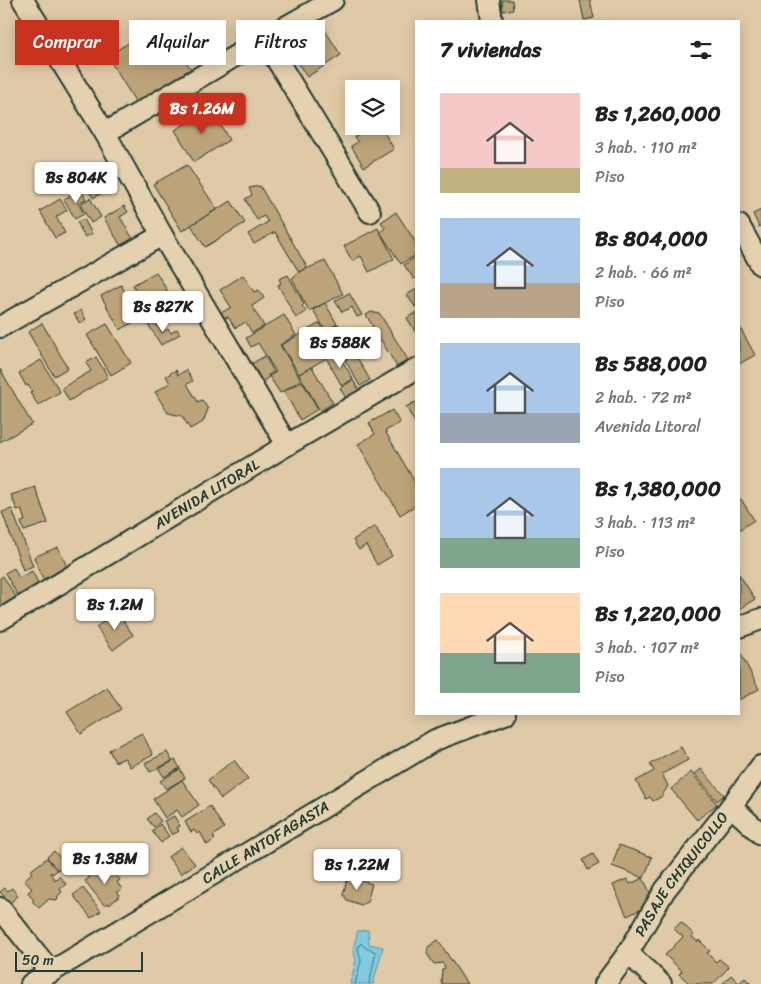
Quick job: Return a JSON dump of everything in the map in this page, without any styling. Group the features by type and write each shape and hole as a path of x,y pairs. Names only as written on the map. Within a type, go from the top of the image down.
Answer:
{"street":[{"path":"24,0 105,133 162,235 287,445"},
{"path":"298,20 333,0"},
{"path":"489,0 492,20"},
{"path":"105,133 236,56"},
{"path":"280,65 370,212"},
{"path":"740,227 761,264"},
{"path":"0,327 162,235"},
{"name":"AVENIDA LITORAL","path":"0,620 287,445 415,370"},
{"path":"740,627 761,618"},
{"name":"CALLE ANTOFAGASTA","path":"31,984 435,740 502,715"},
{"name":"PASAJE CHIQUICOLLO","path":"605,984 628,953 665,890 732,806 761,766"},
{"path":"732,806 761,834"},
{"path":"0,908 51,972"},
{"path":"628,953 661,984"}],"water":[{"path":"368,930 369,944 383,947 373,984 350,984 356,961 353,949 358,931"}],"building":[{"path":"502,0 512,0 513,10 503,11"},
{"path":"580,0 590,0 594,18 584,20"},
{"path":"325,31 341,55 307,77 299,65 325,65"},
{"path":"129,43 129,65 188,65 194,74 140,109 113,65 119,65 119,49"},
{"path":"211,108 229,140 194,162 175,130"},
{"path":"357,135 385,135 394,149 364,167 351,146 358,142 354,137"},
{"path":"187,165 217,209 182,231 153,184"},
{"path":"102,171 112,189 103,194 93,176"},
{"path":"92,175 102,193 93,198 83,180"},
{"path":"260,186 307,267 299,272 275,232 254,244 248,234 268,222 264,216 257,220 245,199 252,195 249,188"},
{"path":"81,190 86,199 78,203 84,214 75,219 64,199"},
{"path":"90,198 101,217 91,223 80,204"},
{"path":"60,199 67,210 56,217 65,233 55,238 40,211"},
{"path":"231,201 245,223 205,247 191,225"},
{"path":"124,206 128,212 120,217 136,244 124,251 104,218"},
{"path":"761,210 761,226 759,227 753,214"},
{"path":"396,212 415,241 415,256 401,264 380,232 385,228 381,222"},
{"path":"84,219 92,234 85,237 77,222"},
{"path":"378,228 394,259 369,272 361,256 352,261 344,246"},
{"path":"414,258 414,279 404,265"},
{"path":"325,261 343,294 309,311 292,278 299,272"},
{"path":"156,272 176,305 157,316 155,312 150,315 133,285"},
{"path":"243,275 254,292 259,290 264,298 252,306 264,326 252,333 246,322 235,328 228,317 225,318 221,313 231,307 220,290"},
{"path":"288,275 304,304 302,306 306,312 296,318 278,285 281,283 279,279"},
{"path":"121,285 140,318 120,330 101,296"},
{"path":"415,290 415,307 407,295"},
{"path":"349,293 362,315 357,317 352,307 342,312 335,301"},
{"path":"325,303 337,324 326,331 313,310"},
{"path":"81,310 86,320 80,324 74,314"},
{"path":"371,312 380,314 408,360 397,367 366,315"},
{"path":"415,313 415,331 407,318"},
{"path":"284,315 296,335 280,345 301,380 280,393 269,376 276,372 258,343 251,347 246,338"},
{"path":"154,320 162,333 168,329 171,333 177,329 180,334 161,345 148,324"},
{"path":"42,323 68,368 54,376 28,332"},
{"path":"320,323 337,352 299,374 281,345"},
{"path":"107,324 131,363 111,375 87,335"},
{"path":"338,324 356,353 343,360 325,331"},
{"path":"740,328 755,355 740,363"},
{"path":"337,352 353,379 342,386 326,358"},
{"path":"355,354 370,380 360,386 345,360"},
{"path":"265,356 274,372 268,375 269,377 262,382 251,364"},
{"path":"96,357 108,377 69,401 62,388 91,371 86,363"},
{"path":"41,360 60,392 38,405 30,393 32,391 28,385 26,386 19,373"},
{"path":"312,367 333,403 320,411 299,374"},
{"path":"0,369 32,424 0,442"},
{"path":"176,370 178,375 186,370 193,381 187,384 198,402 202,400 208,409 203,422 190,429 182,416 168,413 155,392 170,383 166,376"},
{"path":"353,380 360,392 347,400 340,388"},
{"path":"302,381 318,409 300,420 284,391"},
{"path":"415,402 415,422 406,407"},
{"path":"392,410 400,423 385,431 415,482 415,506 400,515 358,444 375,434 369,423"},
{"path":"35,487 48,523 24,531 21,522 25,521 21,509 17,510 11,495"},
{"path":"740,500 754,520 740,529"},
{"path":"12,509 33,566 23,570 2,512"},
{"path":"375,526 392,556 377,565 366,545 359,550 353,540"},
{"path":"58,547 68,569 43,579 34,557"},
{"path":"14,568 19,578 32,571 44,594 23,605 5,573"},
{"path":"3,576 19,602 0,613 0,578"},
{"path":"740,576 755,599 740,608"},
{"path":"117,612 133,635 113,650 96,627"},
{"path":"740,654 759,689 740,699"},
{"path":"107,687 121,709 81,734 67,712"},
{"path":"142,733 153,755 130,767 125,758 115,762 109,750"},
{"path":"681,747 688,760 662,774 668,786 661,797 653,801 650,797 646,799 636,781 654,771 650,764"},
{"path":"167,752 172,761 150,772 145,763"},
{"path":"175,760 180,768 164,777 159,769"},
{"path":"234,760 248,779 221,799 208,780"},
{"path":"180,769 185,778 166,789 160,781"},
{"path":"701,769 724,795 717,801 695,774"},
{"path":"691,772 717,804 697,820 671,789"},
{"path":"182,780 199,805 182,817 177,810 165,818 153,799"},
{"path":"210,806 224,828 213,836 215,839 207,845 200,832 197,834 194,830 191,832 185,822"},
{"path":"154,813 161,821 154,827 147,819"},
{"path":"174,816 180,826 177,828 179,831 172,835 164,821"},
{"path":"160,824 169,836 161,843 152,831"},
{"path":"619,845 652,857 644,878 612,866"},
{"path":"181,847 195,864 181,874 168,857"},
{"path":"54,851 67,866 61,871 59,868 57,870 47,857"},
{"path":"593,854 599,864 588,870 583,860"},
{"path":"47,858 57,870 53,874 50,873 55,880 59,876 66,884 60,889 62,892 57,900 49,899 39,908 33,902 28,892 32,889 24,880 32,873 30,871"},
{"path":"109,867 120,880 117,882 122,889 117,892 120,896 109,905 108,903 104,905 85,881 93,870 103,871"},
{"path":"352,878 372,884 367,902 361,905 347,900 343,894 347,880"},
{"path":"643,878 655,903 627,916 613,885 627,879 630,884"},
{"path":"5,888 8,891 12,888 18,896 10,903 0,892"},
{"path":"83,888 101,911 91,918 73,895"},
{"path":"681,922 694,935 692,937 698,942 699,940 710,951 707,953 716,962 719,959 729,967 713,984 690,984 679,974 682,971 665,955 683,937 674,929"},
{"path":"438,940 467,984 442,984 442,970 445,968 443,963 434,964 427,954 428,947"},
{"path":"731,975 739,983 745,978 751,984 722,984"}]}
